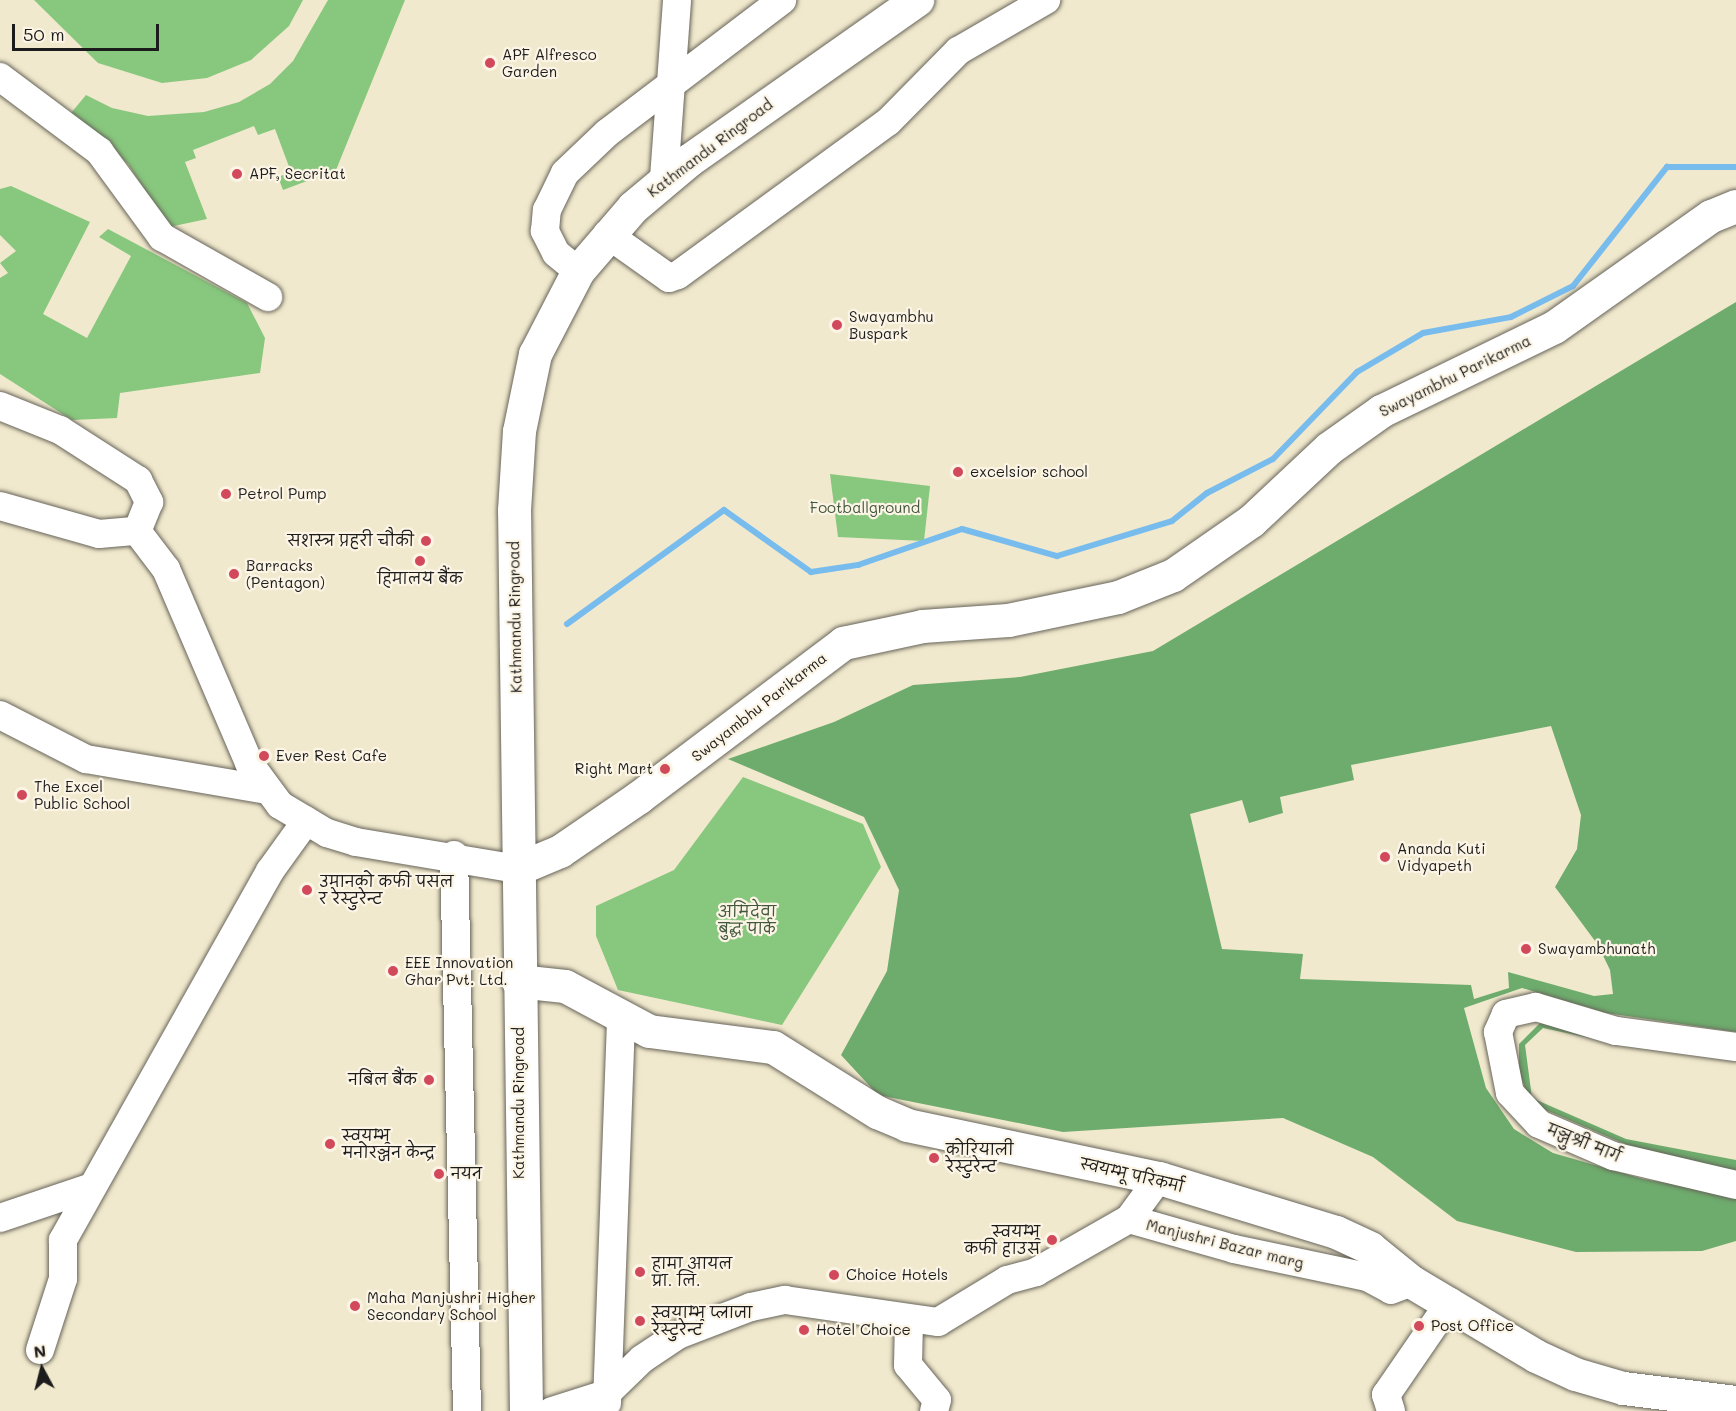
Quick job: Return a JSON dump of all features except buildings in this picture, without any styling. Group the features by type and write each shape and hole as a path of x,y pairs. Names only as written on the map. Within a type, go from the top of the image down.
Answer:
{"main road":[{"name":"Kathmandu Ringroad","path":"526,1411 518,981 514,510 519,431 534,354 578,271 608,234 664,178 917,0"},
{"name":"Swayambhu Parikarma","path":"517,869 560,851 639,797 843,644 922,626 1008,620 1118,597 1173,575 1251,521 1329,448 1381,411 1554,327 1711,216 1736,206"},
{"name":"स्वयम्भू परिकर्मा","path":"518,981 565,986 621,1021 682,1040 773,1047 877,1112 908,1125 1159,1178 1336,1232 1370,1248 1412,1282 1575,1374 1701,1406 1736,1402"}],"street":[{"path":"664,178 677,0"},
{"path":"578,271 556,253 545,231 555,188 608,133 782,0"},
{"path":"608,234 669,278 685,271 888,122 958,51 1046,0"},
{"path":"0,77 99,151 148,223 170,244 268,297"},
{"path":"0,406 60,430 138,480 149,502 137,531"},
{"path":"0,506 99,534 137,531"},
{"path":"137,531 166,569 234,731 268,790 306,821 356,842 454,855 517,869"},
{"path":"0,715 86,759 268,790"},
{"path":"40,1350 63,1279 63,1240 89,1188 270,871 306,821"},
{"path":"454,855 467,1411"},
{"name":"मञ्जुश्री मार्ग","path":"1736,1047 1616,1031 1536,1007 1506,1014 1498,1032 1510,1093 1539,1124 1613,1156 1736,1185"},
{"path":"607,1402 621,1021"},
{"path":"1129,1220 1159,1178"},
{"path":"0,1218 89,1188"},
{"name":"Manjushri Bazar marg","path":"552,1411 607,1402 642,1359 678,1335 751,1307 785,1300 848,1305 909,1321 938,1322 956,1315 1007,1280 1036,1272 1129,1220 1366,1277 1391,1290 1412,1282"},
{"path":"1391,1411 1386,1395 1450,1302"},
{"path":"909,1321 908,1365 937,1400 934,1411"}],"green space":[{"path":"34,0 303,0 289,26 251,60 207,78 162,83 98,63"},
{"path":"328,0 405,0 336,170 283,190 278,177 291,172 275,129 258,135 254,126 193,150 196,158 185,162 207,219 169,227 128,164 71,113 86,95 112,108 148,116 204,112 239,102 270,84 293,61"},
{"path":"11,186 90,222 43,314 87,338 131,256 99,237 108,229 247,303 265,338 260,373 120,393 117,418 72,420 0,374 0,278 8,273 0,263 16,251 0,235 0,189"},
{"path":"1736,302 1736,1032 1606,1013 1522,988 1464,1008 1486,1088 1514,1129 1553,1153 1643,1179 1736,1195 1736,1241 1702,1251 1576,1252 1457,1221 1373,1157 1283,1118 1063,1132 878,1095 841,1055 887,971 899,890 864,817 728,759 834,722 913,685 1020,677 1153,651","holes":["1551,726 1581,815 1577,849 1555,887 1598,945 1610,970 1613,994 1594,996 1508,972 1509,988 1474,999 1471,985 1300,979 1303,954 1222,949 1190,814 1242,800 1249,823 1283,813 1280,797 1354,780 1351,765"]},
{"name":"Footballground","path":"830,474 930,486 924,541 838,537"},
{"name":"अमिदेवा बुद्ध पार्क","path":"743,777 863,824 881,867 782,1025 618,990 596,936 596,906 674,870"},
{"path":"1540,1023 1641,1049 1543,1028 1525,1045 1532,1098 1626,1139 1736,1160 1736,1170 1655,1157 1532,1104 1519,1073 1519,1044"}],"waterway":[{"path":"567,624 724,510 811,572 858,565 962,529 1057,556 1172,521 1207,493 1273,459 1357,372 1423,333 1511,317 1573,286 1667,167 1736,167"}],"place":[{"name":"APF Alfresco Garden","path":"490,63"},
{"name":"APF, Secritat","path":"237,174"},
{"name":"Swayambhu Buspark","path":"837,325"},
{"name":"excelsior school","path":"958,472"},
{"name":"Petrol Pump","path":"226,494"},
{"name":"सशस्त्र प्रहरी चौकी","path":"426,541"},
{"name":"हिमालय बैंक","path":"420,561"},
{"name":"Barracks (Pentagon)","path":"234,574"},
{"name":"Ever Rest Cafe","path":"264,756"},
{"name":"Right Mart","path":"665,769"},
{"name":"The Excel Public School","path":"22,795"},
{"name":"Ananda Kuti Vidyapeth","path":"1385,857"},
{"name":"उमानको कफी पसल र रेस्टुरेन्ट","path":"307,890"},
{"name":"Swayambhunath","path":"1526,949"},
{"name":"EEE Innovation Ghar Pvt. Ltd.","path":"393,971"},
{"name":"नबिल बैंक","path":"429,1080"},
{"name":"स्वयम्भू मनोरञ्जन केन्द्र","path":"330,1144"},
{"name":"कोरियाली रेस्टुरेन्ट","path":"934,1158"},
{"name":"नयन","path":"439,1174"},
{"name":"स्वयम्भू कफी हाउस","path":"1052,1240"},
{"name":"हामा आयल प्रा. लि.","path":"640,1272"},
{"name":"Choice Hotels","path":"834,1275"},
{"name":"Maha Manjushri Higher Secondary School","path":"355,1306"},
{"name":"स्वयाम्भु प्लाजा रेस्टुरेन्ट","path":"640,1321"},
{"name":"Post Office","path":"1419,1326"},
{"name":"Hotel Choice","path":"804,1330"}]}
